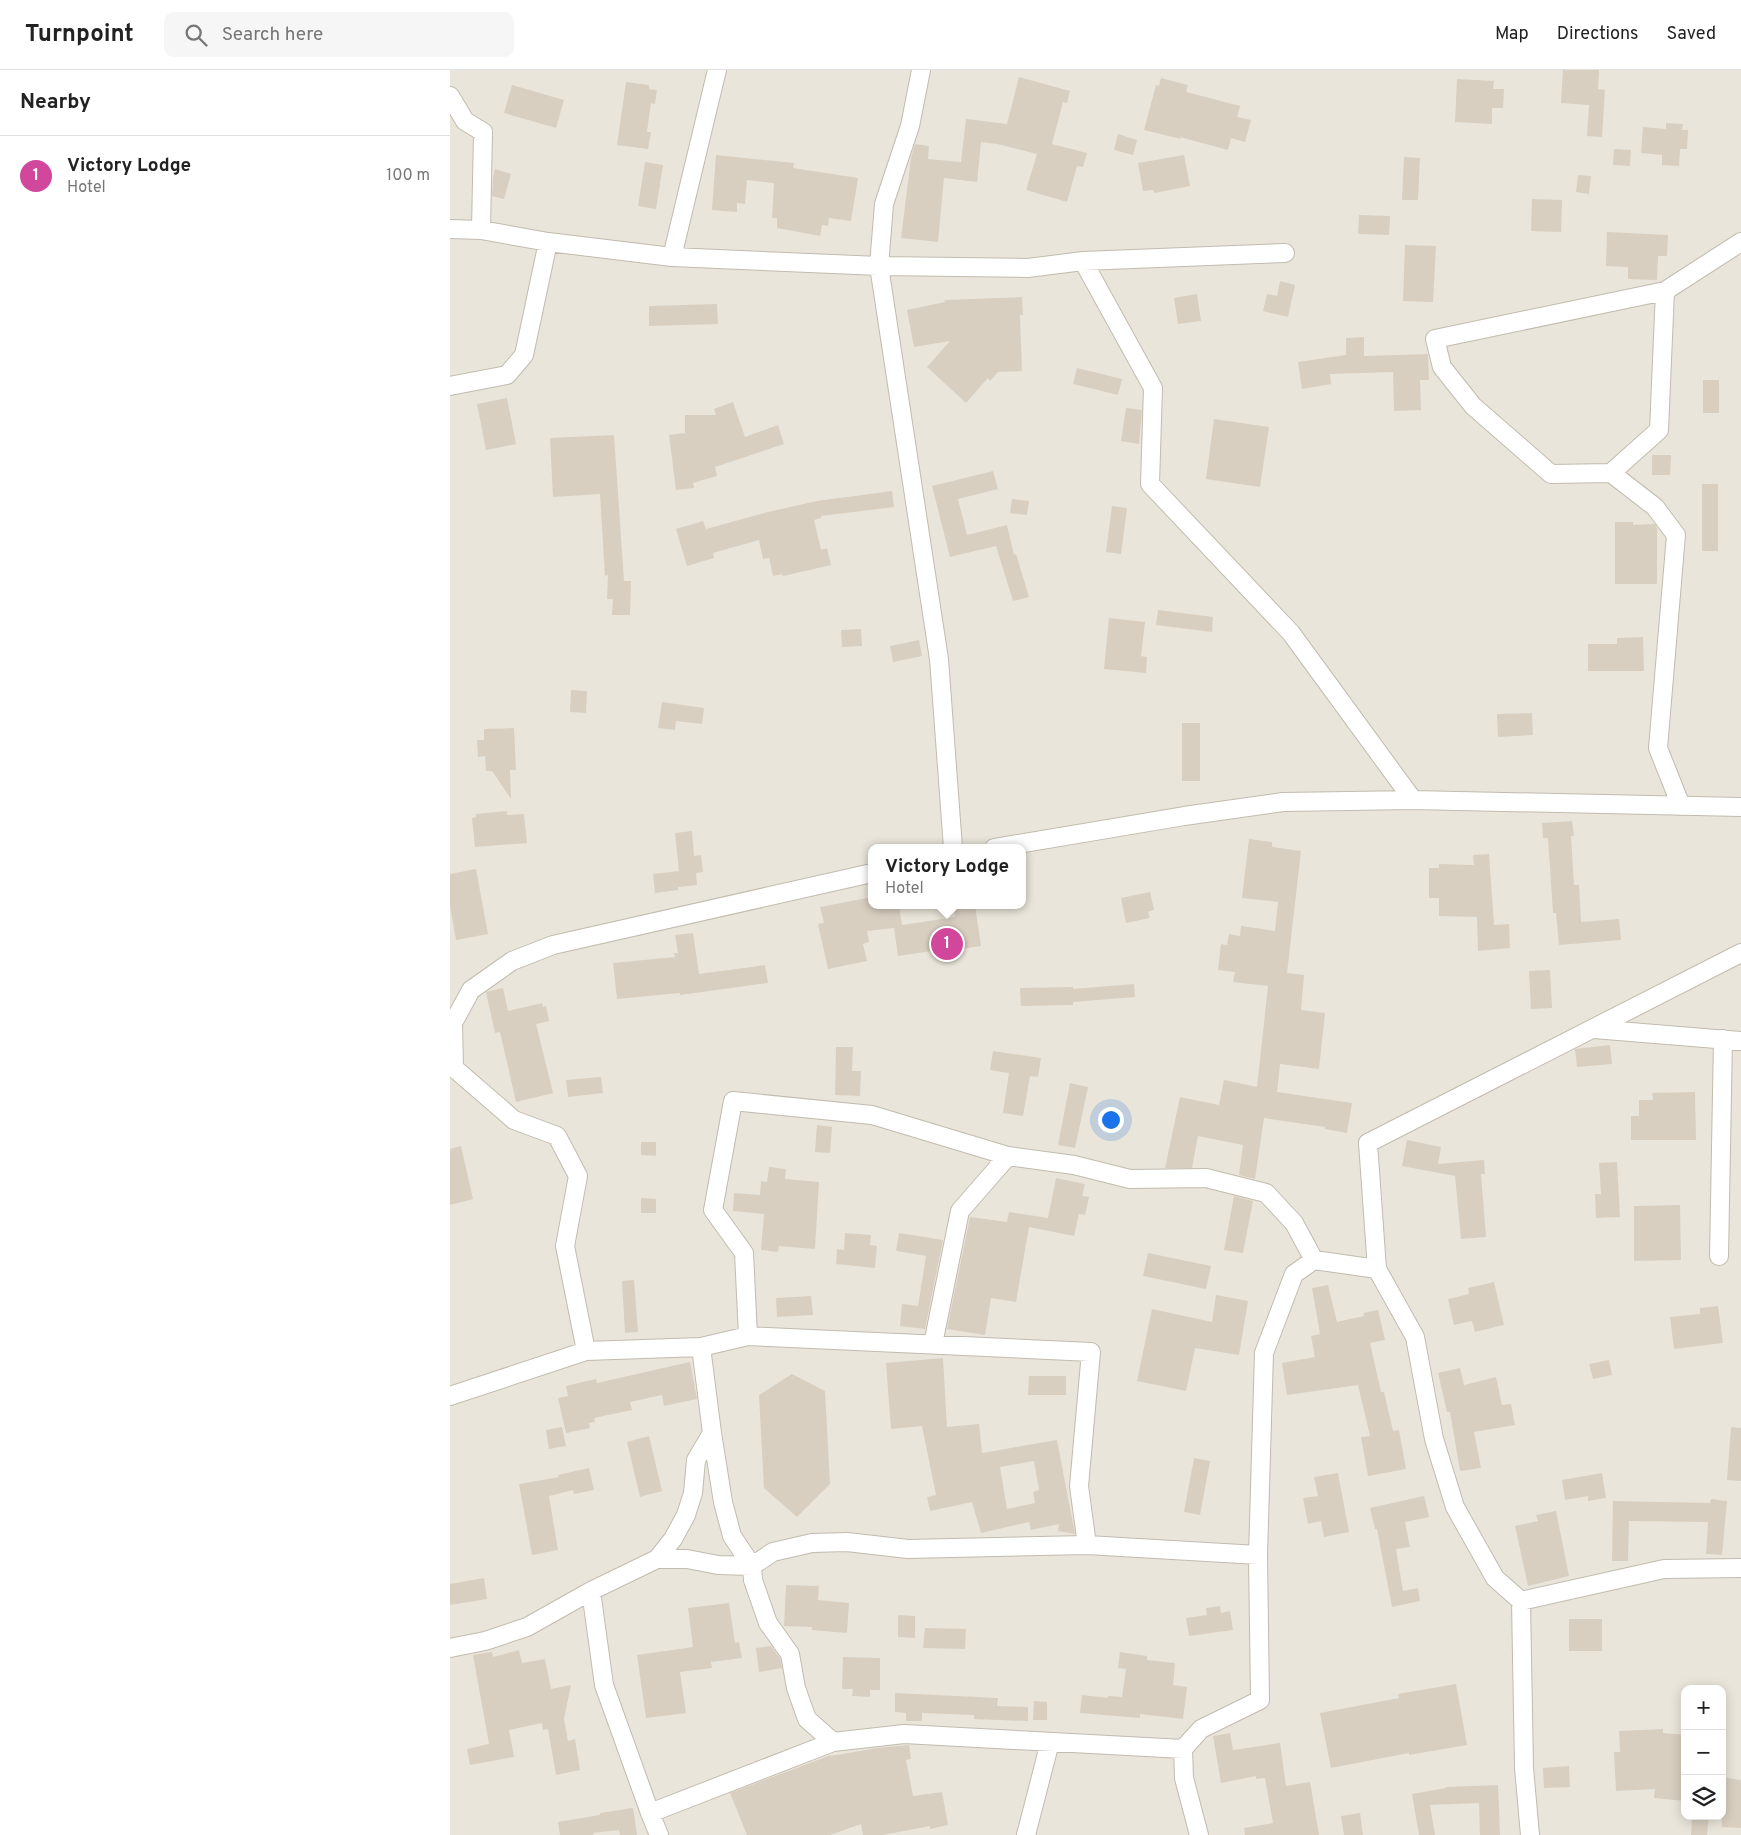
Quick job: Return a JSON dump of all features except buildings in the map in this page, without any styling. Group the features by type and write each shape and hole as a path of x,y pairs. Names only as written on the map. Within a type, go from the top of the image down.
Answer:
{"street":[{"path":"672,257 717,70"},
{"path":"921,70 910,126 884,204 879,266 939,659 952,844"},
{"path":"450,96 465,121 483,132 481,230"},
{"path":"450,229 481,230 548,242 672,257 879,266 1028,268 1082,261 1285,253"},
{"path":"450,386 507,375 524,355 548,242"},
{"path":"1681,806 1658,748 1676,535 1655,507 1611,473 1551,474 1473,406 1442,367 1434,339 1665,291 1741,242"},
{"path":"1082,261 1153,388 1150,484 1291,633 1413,800"},
{"path":"1611,473 1660,430 1665,291"},
{"path":"1018,844 1165,819 1283,802 1413,800 1741,807"},
{"path":"586,1352 564,1246 578,1176 558,1136 514,1120 454,1068 453,1023 471,990 512,961 553,945 868,874"},
{"path":"1530,1835 1524,1768 1521,1601 1495,1578 1455,1507 1434,1439 1415,1337 1377,1269 1368,1143 1560,1044 1594,1029 1741,954"},
{"path":"1594,1029 1741,1041"},
{"path":"1719,1256 1723,1039"},
{"path":"748,1336 744,1254 713,1210 733,1101 872,1115 1008,1156 1074,1165 1130,1179 1206,1178 1266,1193 1294,1222 1314,1260"},
{"path":"933,1344 960,1211 1008,1156"},
{"path":"1199,1835 1184,1778 1183,1749 1201,1729 1260,1700 1258,1555 1264,1353 1294,1274 1314,1260 1377,1269"},
{"path":"450,1396 586,1352 702,1347 748,1336 1091,1352 1078,1486 1086,1545"},
{"path":"702,1347 712,1433 723,1502 732,1536 752,1566 753,1580 768,1623 790,1654 796,1688 807,1719 833,1742"},
{"path":"450,1648 485,1641 527,1628 591,1591 657,1559 673,1539 686,1514 693,1494 696,1460 712,1433"},
{"path":"657,1559 688,1559 718,1565 752,1566 774,1552 812,1543 847,1542 908,1549 1086,1545 1258,1555"},
{"path":"1521,1601 1664,1569 1741,1568"},
{"path":"591,1591 604,1685 659,1835"},
{"path":"650,1813 833,1742 904,1734 1183,1749"},
{"path":"1026,1835 1050,1742"}],"shaded area":[{"path":"450,70 1741,70 1741,1835 450,1835"}],"place":[{"name":"Victory Lodge","path":"947,944"}]}
